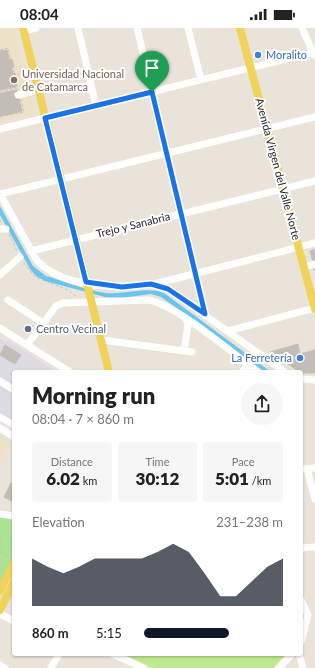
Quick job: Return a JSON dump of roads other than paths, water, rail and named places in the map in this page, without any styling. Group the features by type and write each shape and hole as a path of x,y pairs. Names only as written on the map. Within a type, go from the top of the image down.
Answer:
{"main road":[{"name":"Avenida Virgen del Valle Norte","path":"240,28 315,308"},
{"path":"24,29 109,370"},
{"path":"0,591 12,569"},
{"path":"0,610 12,586"}],"street":[{"path":"24,29 36,28"},
{"path":"78,28 96,106"},
{"path":"137,28 205,314"},
{"path":"188,28 201,80"},
{"path":"0,129 314,54 302,28"},
{"path":"19,93 38,90"},
{"path":"315,117 0,194 31,251 42,266 55,274 87,285 122,287 151,284 196,274 315,243"},
{"name":"Trejo y Sanabria","path":"31,251 315,181"},
{"path":"0,275 20,257"},
{"path":"304,267 315,264"},
{"path":"151,284 168,289 282,370"},
{"path":"27,345 56,306 63,303 91,299 116,302 138,300 158,301 186,319 255,370"},
{"path":"8,300 43,323"},
{"path":"228,331 315,308"},
{"path":"184,351 188,325 186,319"},
{"path":"0,328 67,370"},
{"path":"102,340 192,352"},
{"path":"244,370 248,365"},
{"path":"303,379 315,380"},
{"path":"0,381 12,389"},
{"path":"0,416 12,424"},
{"path":"0,428 12,436"},
{"path":"315,468 304,469 315,499"},
{"path":"0,514 12,516"},
{"path":"303,548 315,547"},
{"path":"303,603 311,615 304,623"},
{"path":"0,614 12,620"},
{"path":"51,668 58,656"},
{"path":"117,656 143,668"},
{"path":"279,668 290,656"},
{"path":"300,656 303,668"},
{"path":"0,665 5,668"}],"water":[{"path":"0,206 33,266 46,276 98,292 120,293 150,290 164,293 268,370 262,370 161,297 151,294 121,298 105,297 45,281 36,276 30,269 0,215"}],"place":[{"name":"Moralito","path":"258,55"},
{"name":"Universidad Nacional de Catamarca","path":"14,80"},
{"name":"Centro Vecinal","path":"28,329"},
{"name":"La Ferretería","path":"300,358"}]}
